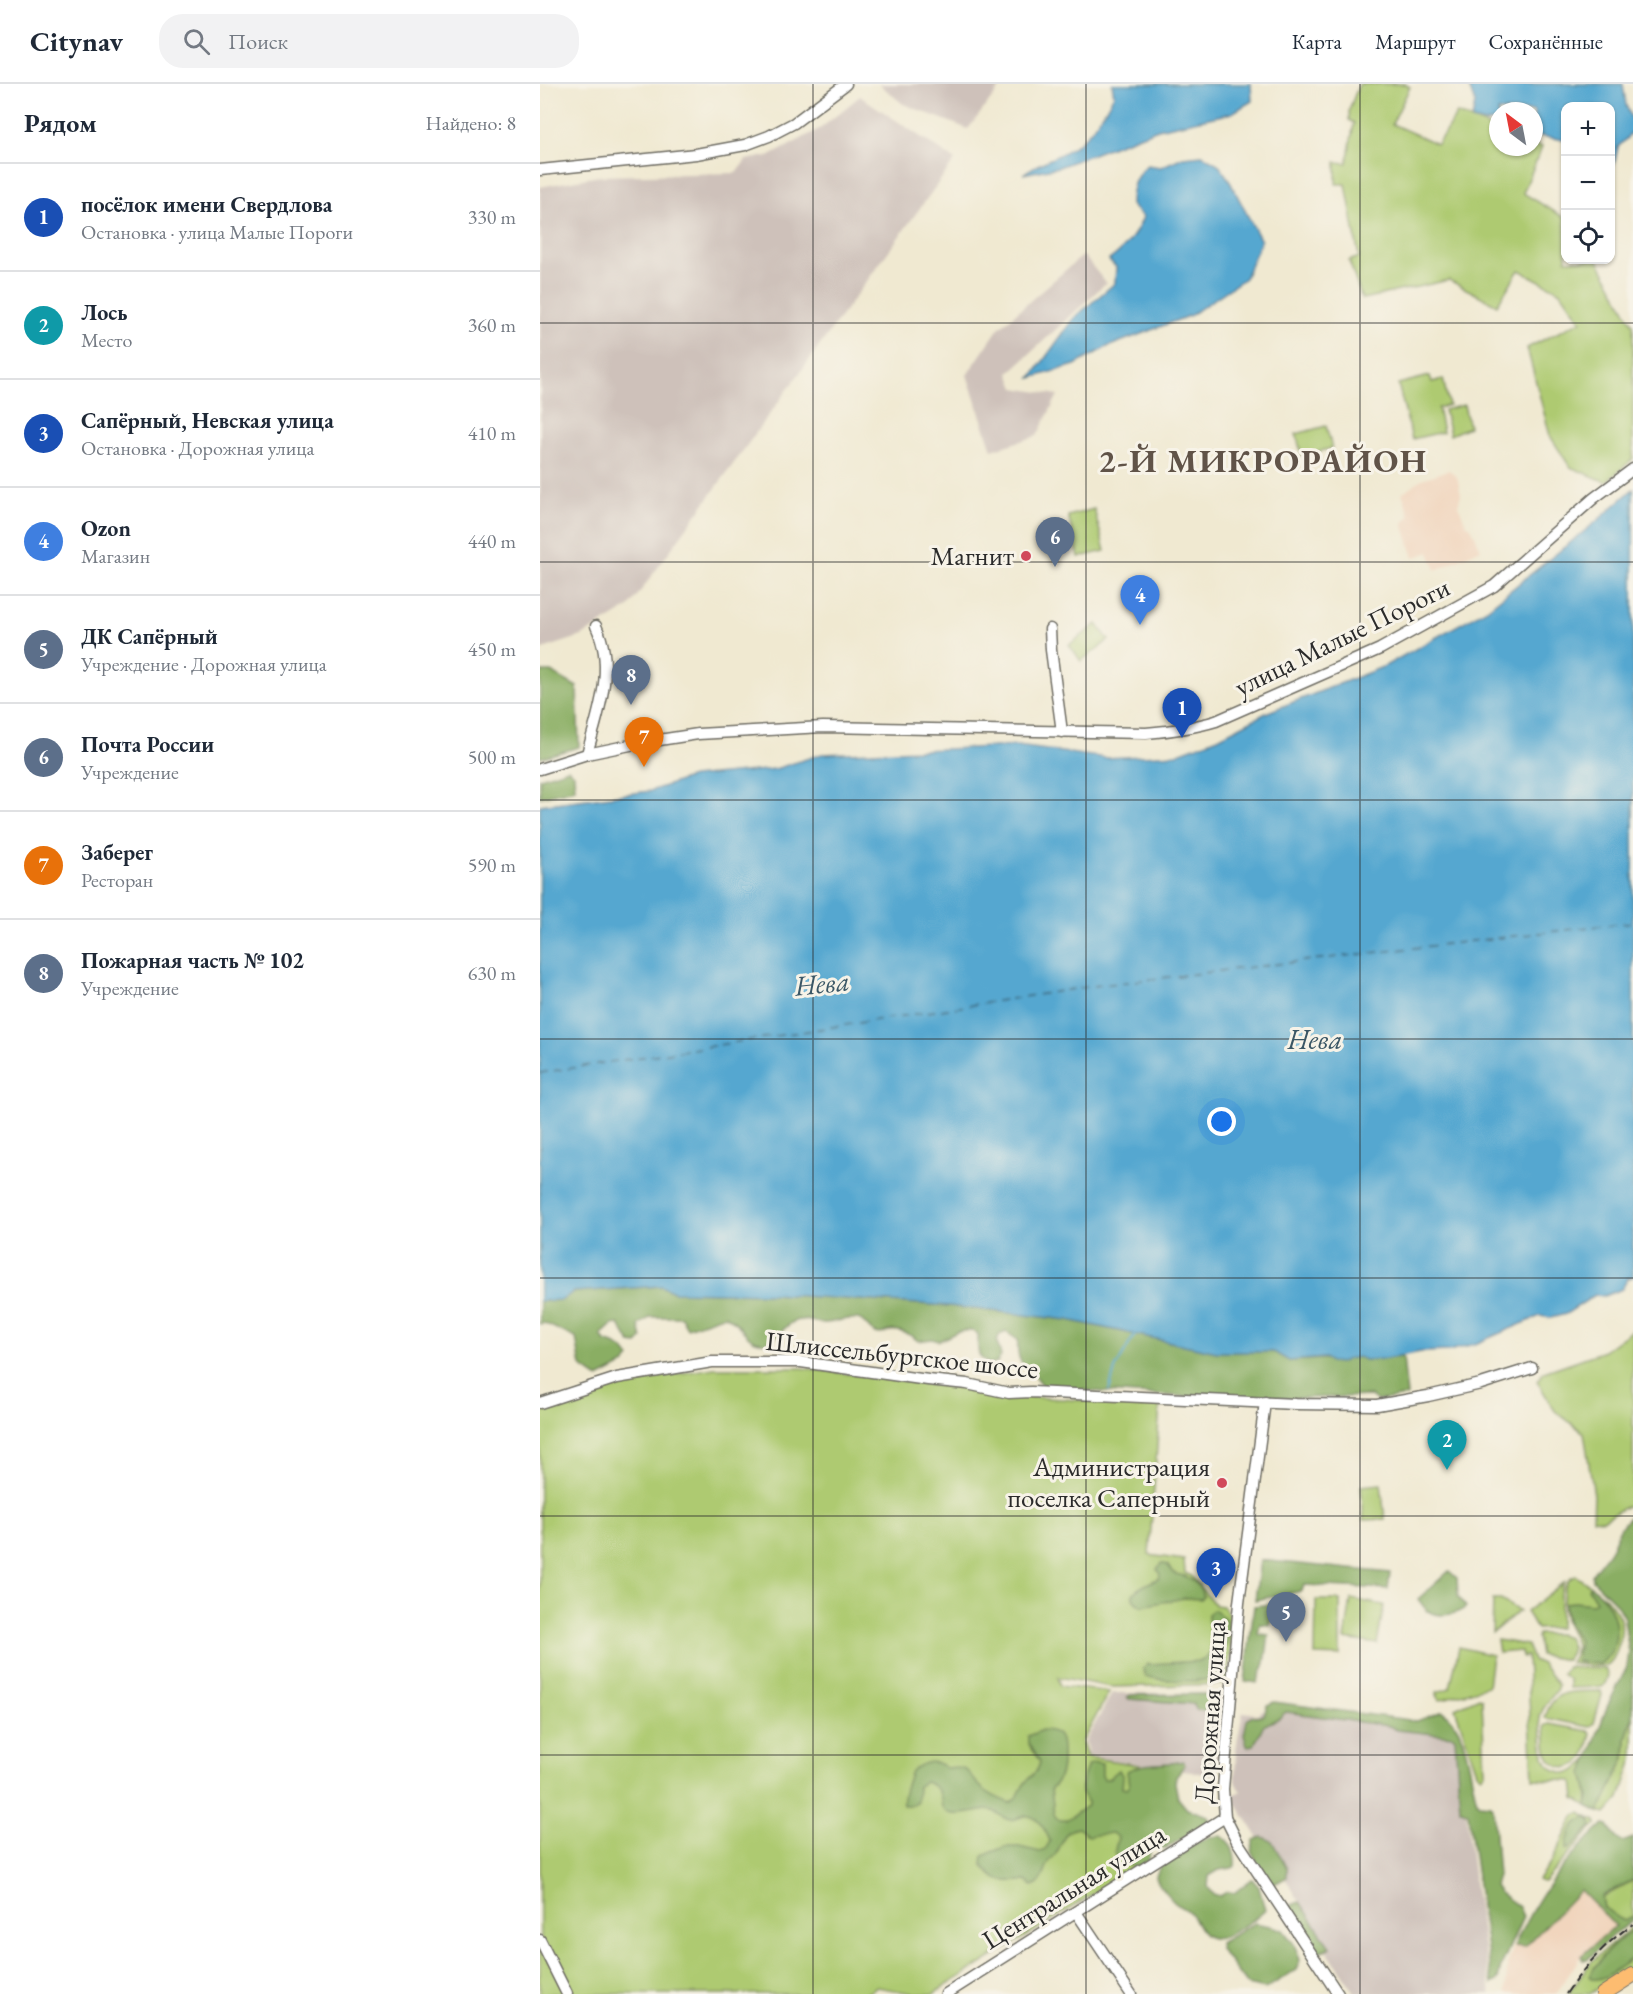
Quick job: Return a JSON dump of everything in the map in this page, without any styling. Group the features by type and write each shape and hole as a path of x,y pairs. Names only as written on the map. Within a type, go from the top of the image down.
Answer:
{"main road":[{"path":"1604,1994 1633,1975"}],"street":[{"path":"540,170 696,154 756,141 794,123 846,84"},
{"name":"улица Малые Пороги","path":"540,769 587,754 698,734 823,727 1146,733 1180,730 1216,721 1380,649 1494,586 1594,498 1633,469"},
{"path":"587,754 604,684 606,666 602,639 596,626"},
{"path":"1050,629 1062,732"},
{"name":"Шлиссельбургское шоссе","path":"540,1403 617,1378 712,1362 801,1362 967,1384 1009,1393 1387,1404 1481,1384 1532,1368"},
{"name":"Дорожная улица","path":"1264,1402 1238,1616 1223,1795 1225,1817 1243,1850 1338,1994"},
{"name":"Центральная улица","path":"946,1994 1225,1817"},
{"path":"1076,1912 1131,1994"},
{"path":"540,1940 567,1994"}],"shaded area":[{"path":"879,84 1003,84 968,129 903,104"},
{"path":"860,96 955,160 629,607 582,636 540,650 540,187 599,176 736,173 746,160 772,155 821,128"},
{"path":"1083,255 1106,283 1009,373 1015,388 1058,395 1037,436 992,450 967,375 999,328"},
{"path":"1449,470 1457,477 1461,494 1458,505 1481,549 1436,570 1429,552 1414,558 1403,523 1410,516 1402,493 1420,480"},
{"path":"1112,1693 1228,1693 1217,1776 1089,1756 1085,1742"},
{"path":"1263,1710 1457,1731 1473,1874 1491,1994 1356,1994 1326,1950 1330,1947 1231,1796 1241,1791 1235,1780 1236,1748 1243,1712 1257,1714"},
{"path":"1581,1890 1615,1926 1581,1956 1556,1994 1506,1994 1507,1965 1514,1946 1525,1947"}],"green space":[{"path":"1359,84 1405,84 1410,87 1392,124 1437,144 1457,114 1489,126 1489,156 1538,156 1523,193 1561,216 1561,264 1600,264 1633,325 1633,459 1606,482 1570,467 1550,436 1527,348 1581,321 1561,292 1519,270 1497,305 1449,280 1362,299 1349,261 1359,257 1346,184 1336,184 1336,162 1347,163 1354,123 1349,120 1349,110"},
{"path":"1430,376 1432,382 1443,379 1449,405 1438,408 1443,432 1412,439 1398,384"},
{"path":"1464,405 1469,427 1450,435 1444,410"},
{"path":"1326,426 1332,448 1302,456 1296,434"},
{"path":"1094,509 1105,551 1079,557 1068,516"},
{"path":"1097,624 1109,640 1081,661 1069,645"},
{"path":"540,672 551,672 577,687 579,747 540,758"},
{"path":"568,769 574,774 575,789 540,797 540,778"},
{"path":"661,1286 674,1292 774,1294 949,1306 1068,1320 1217,1352 1274,1352 1289,1361 1403,1357 1407,1396 1377,1401 1371,1396 1207,1397 1044,1387 1021,1362 1018,1340 1006,1332 999,1335 997,1342 1001,1356 997,1362 990,1364 979,1355 978,1334 972,1330 957,1332 939,1341 932,1339 918,1341 897,1331 876,1333 858,1319 826,1323 802,1320 791,1323 775,1338 760,1342 751,1338 725,1315 687,1328 681,1317 651,1317 639,1325 642,1339 637,1344 630,1343 619,1324 612,1325 601,1335 605,1341 623,1349 630,1358 625,1364 598,1378 581,1366 576,1338 544,1323 540,1324 540,1301 562,1300 573,1292"},
{"path":"1633,1330 1633,1507 1627,1506 1603,1520 1593,1519 1594,1495 1584,1433 1555,1411 1537,1381 1544,1372 1604,1351"},
{"path":"714,1368 802,1368 1033,1397 1160,1406 1149,1555 1184,1560 1185,1573 1192,1576 1215,1605 1223,1606 1234,1621 1227,1684 1111,1687 1058,1677 1060,1686 1109,1692 1082,1742 1087,1757 1152,1767 1143,1863 933,1994 916,1994 877,1987 866,1994 540,1994 540,1410 620,1383"},
{"path":"1381,1484 1385,1519 1364,1520 1361,1486"},
{"path":"1633,1515 1633,1716 1626,1738 1625,1758 1599,1812 1587,1806 1589,1797 1583,1773 1607,1707 1627,1667 1629,1652 1624,1618 1615,1602 1593,1580 1592,1575 1610,1551 1622,1525"},
{"path":"1260,1560 1390,1573 1388,1589 1304,1585 1302,1591 1255,1600"},
{"path":"1161,1563 1168,1565 1175,1574 1193,1581 1204,1597 1201,1599 1184,1598 1142,1606 1135,1601 1133,1597 1137,1589 1159,1578 1157,1569"},
{"path":"1449,1571 1457,1578 1458,1596 1466,1607 1448,1615 1432,1613 1418,1599"},
{"path":"1576,1576 1606,1598 1620,1619 1621,1632 1618,1645 1614,1658 1607,1665 1570,1663 1576,1645 1566,1623 1563,1596 1567,1583"},
{"path":"1564,1582 1560,1594 1560,1628 1537,1629 1526,1612"},
{"path":"1590,1586 1606,1602 1615,1623 1614,1645 1609,1655 1600,1664 1576,1661 1579,1641 1567,1622 1564,1603 1592,1604 1596,1601 1588,1588"},
{"path":"1351,1599 1384,1605 1377,1644 1345,1639"},
{"path":"1316,1600 1340,1600 1340,1656 1315,1655"},
{"path":"1493,1600 1501,1600 1519,1611 1492,1633"},
{"path":"1273,1604 1270,1625 1260,1624 1258,1634 1269,1635 1265,1663 1257,1683 1245,1681 1254,1606"},
{"path":"1214,1610 1226,1619 1228,1630 1219,1676 1212,1679 1182,1681 1145,1676 1143,1668 1148,1664 1201,1661 1207,1657 1211,1647 1208,1614"},
{"path":"1538,1634 1559,1634 1568,1637 1572,1647 1566,1660 1540,1655"},
{"path":"1497,1640 1527,1645 1533,1660 1542,1664 1558,1685 1540,1717 1544,1757 1555,1770 1565,1773 1575,1771 1587,1761 1585,1774 1587,1806 1575,1798 1573,1781 1533,1779 1527,1656 1522,1657 1521,1651 1499,1653"},
{"path":"1459,1647 1492,1655 1488,1686 1440,1700 1437,1692 1450,1688"},
{"path":"1567,1667 1605,1669 1608,1675 1602,1687 1569,1688 1569,1680 1562,1674"},
{"path":"1601,1691 1602,1695 1594,1723 1589,1727 1545,1718 1554,1700 1566,1693"},
{"path":"1207,1694 1221,1712 1219,1715 1212,1716 1207,1711 1197,1710 1194,1704 1127,1697 1131,1695"},
{"path":"1479,1697 1482,1699 1485,1773 1481,1776 1477,1772 1455,1708"},
{"path":"1274,1702 1417,1721 1442,1711 1451,1718 1462,1739 1477,1801 1479,1804 1491,1805 1493,1808 1498,1876 1495,1886 1499,1892 1519,1907 1523,1917 1501,1966 1498,1980 1492,1984 1468,1813 1460,1809 1455,1738 1397,1730 1389,1726 1286,1712 1263,1726 1254,1745 1247,1746 1244,1735 1247,1720 1253,1716 1264,1715 1267,1705"},
{"path":"1633,1716 1633,1759 1620,1798 1606,1814 1599,1812 1625,1758 1626,1738"},
{"path":"1549,1724 1588,1731 1591,1734 1585,1755 1576,1765 1560,1766 1551,1760 1547,1752 1545,1726"},
{"path":"1042,1730 1055,1732 1062,1744 1061,1773 1051,1788 1054,1814 1059,1819 1066,1820 1088,1805 1081,1793 1088,1765 1102,1764 1104,1779 1108,1779 1119,1770 1123,1777 1122,1788 1126,1789 1129,1786 1127,1771 1141,1766 1183,1761 1185,1765 1176,1776 1175,1783 1178,1798 1187,1809 1208,1816 1210,1823 1166,1848 1152,1845 1148,1861 1138,1866 1128,1865 1119,1860 1115,1850 1118,1837 1112,1833 1089,1836 1078,1828 1073,1829 1064,1837 1041,1880 1032,1886 1026,1881 996,1879 982,1864 983,1856 1004,1847 1019,1847 1040,1852 1046,1848 1050,1841 1037,1820 1024,1816 1008,1820 990,1810 962,1814 946,1812 941,1804 938,1790 925,1782 918,1786 917,1801 911,1805 903,1805 911,1771 920,1765 933,1762 946,1768 965,1769 987,1792 1010,1803 1018,1796 1039,1766 1040,1762 1028,1744 1028,1736"},
{"path":"1580,1813 1596,1821 1597,1824 1544,1882 1539,1881 1551,1863 1575,1815"},
{"path":"1586,1818 1590,1819 1592,1826 1566,1850 1574,1827"},
{"path":"1604,1824 1608,1825 1616,1838 1622,1842 1633,1838 1633,1880 1604,1895 1602,1898 1604,1908 1618,1919 1625,1921 1633,1916 1633,1921 1616,1932 1587,1960 1583,1960 1581,1956 1615,1926 1580,1890 1525,1947 1514,1946 1532,1911 1552,1880 1576,1851"},
{"path":"1221,1836 1228,1841 1232,1849 1235,1866 1219,1870 1209,1876 1208,1887 1213,1894 1220,1896 1227,1892 1234,1893 1252,1879 1259,1887 1265,1910 1232,1933 1221,1938 1211,1938 1200,1929 1189,1912 1172,1899 1156,1876 1160,1866 1179,1857 1192,1845 1209,1837"},
{"path":"1262,1837 1272,1841 1287,1869 1287,1877 1276,1883 1270,1884 1251,1851 1254,1840"},
{"path":"1633,1880 1633,1916 1625,1921 1604,1908 1602,1898"},
{"path":"1300,1902 1330,1947 1316,1951 1289,1910 1291,1905"},
{"path":"1254,1923 1283,1930 1294,1944 1300,1960 1296,1970 1265,1989 1247,1985 1220,1949 1220,1943"},
{"path":"1633,1926 1633,1966 1590,1994 1568,1994 1592,1961"},
{"path":"1633,1930 1633,1958 1602,1978 1591,1979 1589,1976 1603,1956"}],"water":[{"path":"1112,84 1251,84 1252,101 1232,113 1158,129 1059,167 1023,174 1067,151 1091,131 1114,95"},
{"path":"1468,84 1623,84 1626,105 1633,122 1633,132 1618,147 1615,160 1615,102 1561,102 1561,139 1543,136 1543,102 1489,102 1489,122 1485,123 1472,120 1475,103"},
{"path":"1202,155 1218,164 1228,178 1261,241 1245,278 1191,315 1107,347 1075,365 1031,378 1074,318 1115,283 1116,267 1109,260 1130,241 1143,217 1131,205 1133,188 1139,174 1147,165 1161,167 1183,157"},
{"name":"Нева","path":"1633,489 1633,1277 1628,1278 1622,1289 1604,1296 1595,1295 1566,1314 1551,1318 1540,1316 1475,1344 1449,1351 1421,1352 1385,1359 1365,1360 1358,1357 1341,1363 1330,1362 1325,1358 1289,1361 1274,1352 1217,1352 1068,1320 949,1306 774,1294 674,1292 661,1286 573,1292 562,1300 540,1301 540,805 650,791 692,777 775,769 822,754 1018,746 1106,758 1176,754 1218,738 1268,712 1385,666 1487,609 1597,521"}],"waterway":[{"path":"1109,1391 1115,1369 1135,1334"}],"ferry route":[{"path":"540,1073 1093,986 1633,922"}],"railway":[{"path":"1566,1994 1596,1956 1633,1924"}],"place":[{"name":"Магнит","path":"1026,556"},
{"name":"Почта России","path":"1055,567"},
{"name":"Ozon","path":"1140,625"},
{"name":"Пожарная часть № 102","path":"631,705"},
{"name":"посёлок имени Свердлова","path":"1182,738"},
{"name":"Заберег","path":"644,767"},
{"name":"Лось","path":"1447,1470"},
{"name":"Администрация поселка Саперный","path":"1222,1483"},
{"name":"Сапёрный, Невская улица","path":"1216,1598"},
{"name":"ДК Сапёрный","path":"1286,1642"}],"district":[{"name":"2-Й МИКРОРАЙОН","path":"1263,460"}]}
